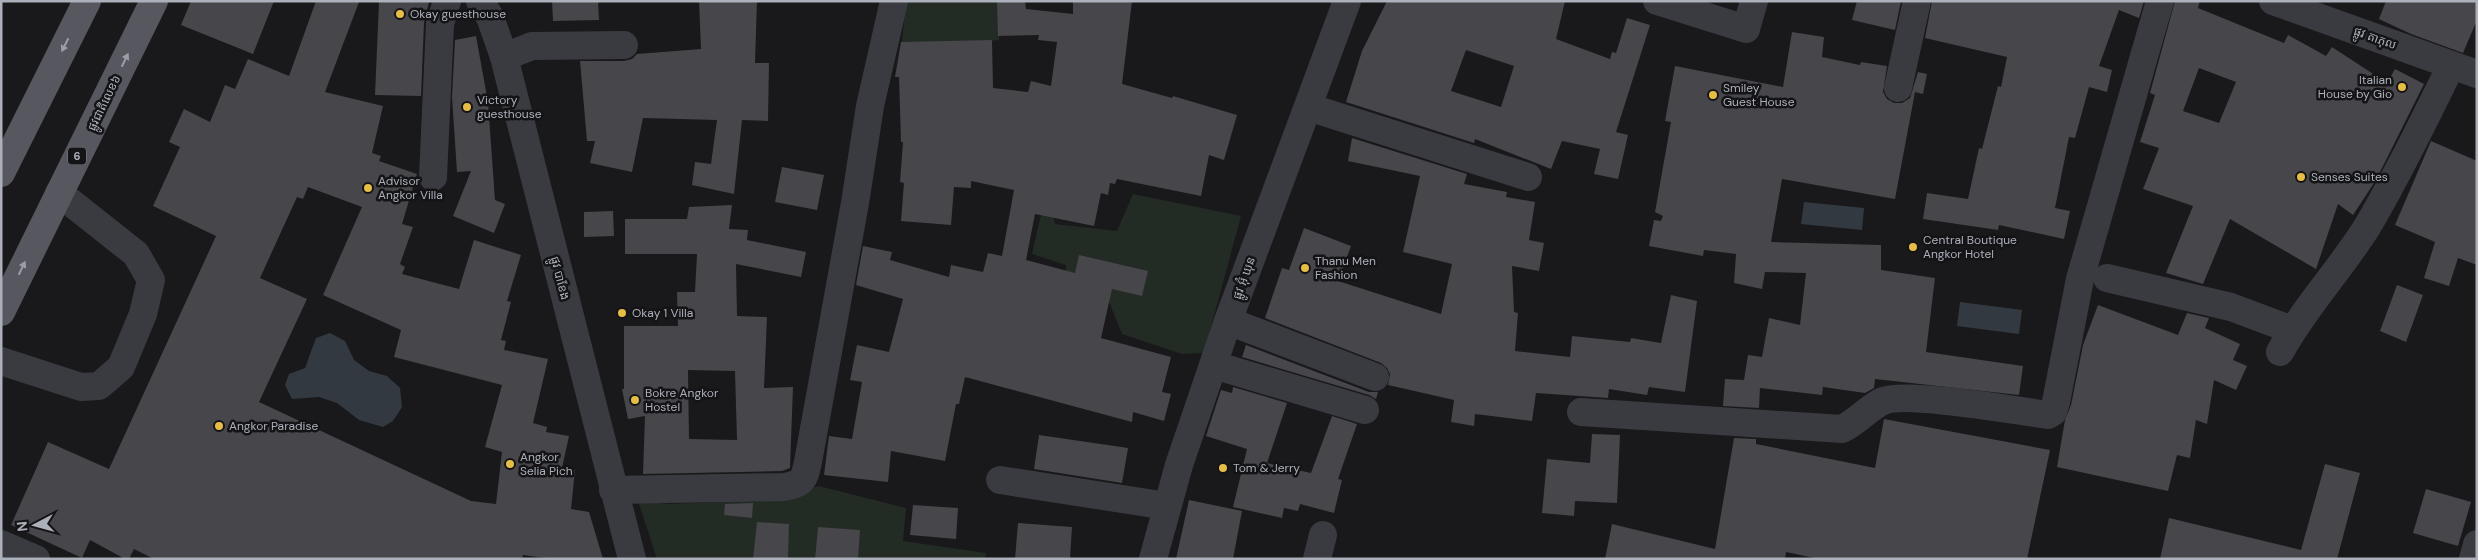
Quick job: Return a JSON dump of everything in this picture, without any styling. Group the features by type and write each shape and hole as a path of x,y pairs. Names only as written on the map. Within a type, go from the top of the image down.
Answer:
{"main road":[{"path":"4,158 87,1"},
{"name":"ផ្លូវជាតិលេខ៦","path":"1,312 154,1"}],"street":[{"path":"433,177 440,24 447,1"},
{"name":"ផ្លូវ បាខែង","path":"480,1 490,17 504,57 632,559"},
{"path":"613,490 784,487 798,485 802,481 808,462 852,222 870,106 894,1"},
{"name":"ផ្លូវ អ៊ុំ ឃុន","path":"1153,559 1167,506 1228,321 1347,1"},
{"path":"1657,1 1746,29 1754,1"},
{"path":"1898,88 1917,1"},
{"path":"1581,412 1842,429 1851,425 1884,400 1892,398 1935,400 2048,415 2053,412 2080,279 2160,1"},
{"name":"ផ្លូវ តាភុល","path":"2272,1 2477,74"},
{"path":"504,57 532,46 624,46"},
{"path":"2107,278 2231,307 2286,341 2366,228 2390,188 2451,66"},
{"path":"1308,107 1528,177"},
{"path":"1,361 81,388 99,386 121,367 143,314 150,280 136,254 59,193"},
{"path":"1228,321 1375,377"},
{"path":"1214,365 1365,410"},
{"path":"1000,480 1167,506"},
{"path":"1,544 36,559"},
{"path":"2473,559 2477,544"}],"shaded area":[{"path":"906,1 998,1 999,40 901,51"},
{"path":"1133,194 1241,216 1204,353 1182,354 1122,334 1108,299 1066,288 1066,265 1032,254 1043,206 1052,207 1055,224 1117,231"},
{"path":"1804,202 1864,208 1862,230 1801,224"},
{"path":"1960,302 2022,310 2019,334 1957,326"},
{"path":"330,333 345,341 354,360 369,371 387,376 400,388 402,407 393,421 383,427 359,420 337,403 319,397 292,399 285,385 289,374 305,368 316,338"},
{"path":"819,486 906,508 903,541 986,553 985,559 657,559 638,501 669,504 760,500"}],"building":[{"path":"191,1 274,1 253,54 181,25"},
{"path":"316,1 359,2 325,92 383,106 372,153 381,156 379,161 417,174 402,224 413,227 400,264 405,267 402,274 459,289 474,240 521,255 507,301 511,302 501,340 506,341 504,350 548,359 533,423 547,427 546,432 569,436 562,468 575,470 571,509 589,512 603,559 552,559 523,555 522,559 154,559 134,549 129,559 125,559 90,540 82,558 11,525 48,442 109,469 216,236 153,206 180,147 169,142 184,109 210,122 225,85 235,89 248,59 289,76","holes":["308,187 362,207 323,295 401,330 394,357 502,385 485,447 502,452 496,504 471,501 259,402 307,299 260,278 297,197 303,199"]},
{"path":"552,1 598,1 599,20 553,21"},
{"path":"699,1 757,1 755,63 769,63 768,121 742,120 734,194 692,185 695,162 711,164 717,120 643,118 632,172 590,163 595,141 587,141 580,61 624,61 632,59 637,54 701,49"},
{"path":"997,1 1025,1 1026,9 1073,14 1073,1 1132,1 1122,84 1172,98 1173,96 1237,115 1224,160 1209,155 1201,196 1117,179 1115,184 1110,183 1108,195 1101,193 1094,226 1035,214 1026,260 1075,273 1079,255 1148,271 1142,296 1112,289 1101,338 1171,357 1162,392 1171,394 1164,421 1133,412 1132,422 965,377 959,404 956,404 945,461 891,451 888,482 824,475 829,436 852,439 862,382 850,380 857,345 889,352 903,299 856,285 863,246 892,252 890,260 949,277 951,265 983,272 988,253 1002,256 1014,190 971,181 971,188 954,187 951,225 901,221 904,183 900,182 903,142 901,142 899,77 895,77 901,42 992,40 993,88 1028,92 1031,81 1051,86 1057,42 1038,40 1039,35 998,36"},
{"path":"1387,1 1565,1 1556,39 1610,59 1612,52 1616,53 1627,18 1650,25 1616,132 1628,135 1618,179 1594,174 1600,149 1562,141 1551,169 1475,139 1474,143 1346,102 1362,51","holes":["1466,50 1514,66 1501,107 1451,91"]},
{"path":"1857,1 1901,1 1895,30 1852,20"},
{"path":"1932,1 2144,1 2139,18 2119,10 2099,66 2112,70 2107,92 2089,87 2075,138 2069,137 2055,208 2070,211 2064,239 1999,225 1998,230 1923,219 1927,193 1968,199 1979,148 1982,149 1998,86 2001,87 2007,57 1925,38"},
{"path":"2175,1 2200,1 2198,8 2284,43 2288,35 2326,56 2332,47 2387,83 2395,69 2424,84 2376,180 2353,215 2338,204 2316,269 2230,219 2203,284 2166,273 2193,206 2143,189 2159,148 2140,142 2155,95 2150,93","holes":["2199,68 2236,82 2219,123 2183,111"]},
{"path":"2386,1 2477,1 2477,20 2463,53 2411,34 2379,19"},
{"path":"379,2 429,2 424,23 421,96 375,95"},
{"path":"1792,32 1824,37 1822,57 1860,65 1861,62 1887,66 1883,92 1887,99 1894,103 1902,103 1910,98 1918,72 1927,74 1923,94 1915,92 1895,199 1782,179 1771,242 1881,245 1881,270 1935,278 1926,352 2023,366 2019,395 1875,379 1874,388 1865,393 1823,387 1822,395 1760,388 1759,408 1723,406 1725,379 1744,380 1748,355 1762,357 1769,318 1800,325 1806,273 1765,272 1762,289 1734,283 1736,254 1704,250 1703,256 1649,246 1654,220 1661,221 1663,216 1655,212 1671,122 1665,121 1675,66 1783,87"},
{"path":"476,36 488,102 495,200 505,204 494,233 453,216 471,171 457,172 452,97 455,40"},
{"path":"1352,138 1467,174 1464,184 1507,192 1506,197 1535,202 1529,240 1544,243 1539,271 1512,266 1514,312 1518,313 1515,351 1570,357 1572,336 1630,342 1631,338 1661,343 1671,295 1697,301 1685,392 1649,387 1647,395 1609,389 1608,398 1536,393 1532,421 1475,414 1474,426 1451,422 1454,400 1388,385 1390,374 1381,363 1265,318 1282,268 1289,270 1304,228 1351,246 1338,281 1441,314 1452,264 1403,252 1420,176 1348,161"},
{"path":"2431,141 2477,161 2477,265 2458,258 2449,286 2424,278 2435,242 2395,225"},
{"path":"782,167 824,175 817,210 775,202"},
{"path":"732,205 729,229 748,230 747,240 806,252 801,277 736,264 737,316 767,317 764,388 793,387 790,468 782,471 643,474 645,416 628,419 622,389 624,389 624,326 678,326 677,292 695,292 697,254 625,254 625,219 687,219 689,207","holes":["688,370 735,371 737,440 689,439"]},
{"path":"613,211 614,236 584,237 584,212"},
{"path":"2397,285 2423,295 2406,342 2380,331"},
{"path":"2098,305 2178,335 2187,313 2209,318 2205,328 2240,344 2233,360 2247,366 2236,390 2214,380 2207,424 2196,420 2190,458 2177,455 2168,491 2057,467 2065,420 2071,405 2083,345"},
{"path":"1246,345 1369,392 1378,392 1376,399 1369,395 1242,357"},
{"path":"1233,387 1287,403 1267,463 1311,473 1332,416 1357,424 1338,479 1342,480 1334,513 1300,504 1298,511 1284,508 1282,518 1233,507 1247,449 1206,436 1221,390 1232,393"},
{"path":"1884,419 2050,450 2027,559 1819,559 1786,552 1785,559 1605,559 1612,524 1715,549 1734,438 1756,439 1756,444 1875,468"},
{"path":"1592,434 1620,435 1617,503 1575,501 1574,516 1542,513 1547,459 1590,463"},
{"path":"1039,435 1128,448 1122,483 1034,469"},
{"path":"2325,464 2360,473 2337,559 2160,559 2169,518 2301,550"},
{"path":"2426,489 2471,502 2458,546 2413,533"},
{"path":"1189,500 1242,511 1233,559 1176,559"},
{"path":"753,503 752,518 724,515 725,504"},
{"path":"913,505 958,508 956,539 910,535"},
{"path":"757,522 789,524 788,559 753,559"},
{"path":"1018,523 1072,527 1070,559 1015,559"},
{"path":"818,527 860,530 858,559 815,559"}],"place":[{"name":"Okay guesthouse","path":"400,14"},
{"name":"Italian House by Gio","path":"2402,87"},
{"name":"Smiley Guest House","path":"1713,95"},
{"name":"Victory guesthouse","path":"467,107"},
{"name":"Senses Suites","path":"2301,177"},
{"name":"Advisor Angkor Villa","path":"368,188"},
{"name":"Central Boutique Angkor Hotel","path":"1913,247"},
{"name":"Thanu Men Fashion","path":"1305,268"},
{"name":"Okay 1 Villa","path":"622,313"},
{"name":"Bokre Angkor Hostel","path":"635,400"},
{"name":"Angkor Paradise","path":"219,426"},
{"name":"Angkor Selia Pich","path":"510,464"},
{"name":"Tom & Jerry","path":"1223,468"}]}
